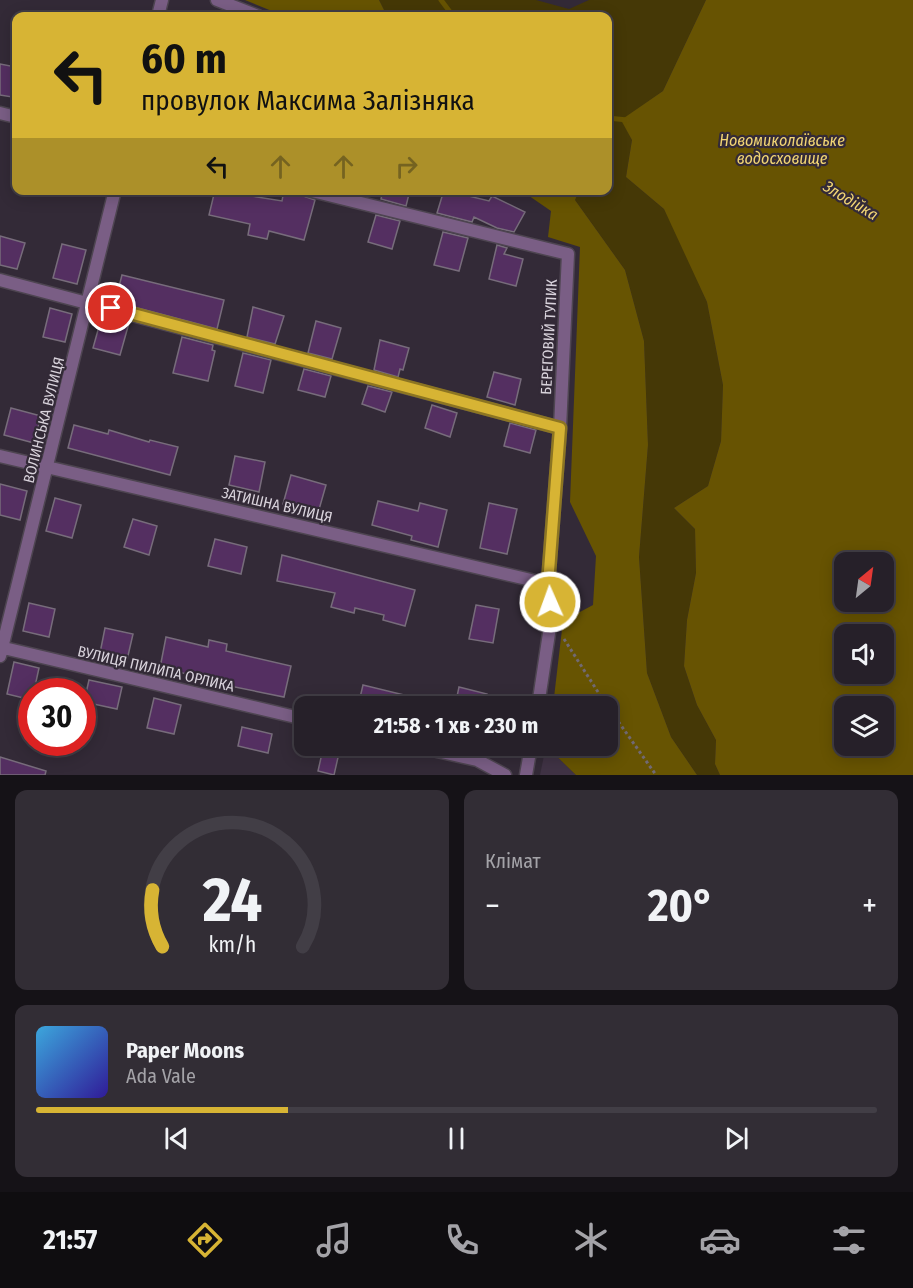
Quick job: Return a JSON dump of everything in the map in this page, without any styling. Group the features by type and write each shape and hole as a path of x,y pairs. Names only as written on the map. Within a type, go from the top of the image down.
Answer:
{"street":[{"path":"217,0 248,12"},
{"name":"ВОЛИНСЬКА ВУЛИЦЯ","path":"1,650 114,195"},
{"name":"БЕРЕГОВИЙ ТУПИК","path":"328,195 568,254 560,428 548,584 552,620 540,696"},
{"path":"0,280 560,428"},
{"name":"ЗАТИШНА ВУЛИЦЯ","path":"0,456 548,584"},
{"name":"ВУЛИЦЯ ПИЛИПА ОРЛИКА","path":"1,650 294,717"},
{"path":"459,756 477,760 504,775"},
{"path":"526,775 529,756"}],"path":[{"path":"552,620 600,696"},
{"path":"618,722 656,775"}],"shaded area":[{"path":"245,0 379,0 385,12 274,12"},
{"path":"379,0 536,0 569,9 589,0 706,0 663,91 622,120 632,140 626,177 664,209 675,230 707,302 723,385 721,441 708,486 674,508 695,529 696,573 687,620 684,666 697,705 716,740 715,764 720,775 697,775 671,737 647,673 639,557 648,445 644,341 625,270 575,200 577,195 612,195 612,12 385,12"},
{"path":"528,195 577,195 575,200 625,270 644,341 648,445 639,557 647,673 671,737 697,775 576,775 556,756 618,756 618,696 554,696 563,621 593,605 596,556 570,502 580,247 548,237 551,211"},
{"path":"544,756 556,756 576,775 540,775"}],"water":[{"name":"Новомиколаївське водосховище","path":"706,0 913,0 913,775 720,775 715,764 716,740 697,705 684,666 687,620 696,573 695,529 674,508 708,486 721,441 723,385 707,302 664,209 626,177 632,140 621,120 663,91"}],"building":[{"path":"0,64 12,66 12,97 0,95"},
{"path":"214,195 245,195 282,201 283,195 302,195 315,200 304,240 269,231 267,239 248,235 250,224 209,215"},
{"path":"382,195 409,195 406,206 381,199"},
{"path":"442,195 464,195 489,201 492,196 525,212 514,232 497,228 474,217 472,222 437,213"},
{"path":"376,215 400,221 392,249 368,242"},
{"path":"443,232 468,238 459,271 434,265"},
{"path":"0,236 25,243 17,269 0,265"},
{"path":"62,244 86,250 77,284 53,278"},
{"path":"497,245 507,248 504,254 523,259 516,286 489,279"},
{"path":"122,275 224,300 217,329 115,302"},
{"path":"253,307 284,316 275,344 247,337"},
{"path":"50,308 72,314 65,342 43,337"},
{"path":"111,318 129,323 120,355 93,348 100,323 109,325"},
{"path":"316,321 341,328 332,359 308,353"},
{"path":"182,337 213,345 212,350 215,351 208,381 173,373"},
{"path":"380,340 409,348 403,370 400,369 398,377 374,370"},
{"path":"243,353 271,360 263,393 235,386"},
{"path":"304,369 331,376 325,397 298,390"},
{"path":"494,372 521,379 515,405 487,397"},
{"path":"368,386 392,392 385,412 362,404"},
{"path":"432,405 457,413 450,437 425,428"},
{"path":"11,408 41,416 34,443 4,435"},
{"path":"510,423 536,430 530,453 504,446"},
{"path":"74,425 108,434 109,430 149,442 150,440 178,447 170,475 68,448"},
{"path":"235,456 265,462 259,492 229,485"},
{"path":"291,475 326,485 318,513 283,504"},
{"path":"0,484 27,491 20,520 0,515"},
{"path":"55,498 81,505 72,538 46,531"},
{"path":"378,501 418,511 420,503 447,510 438,547 411,540 412,536 372,525"},
{"path":"489,503 517,509 507,554 480,548"},
{"path":"133,519 157,526 149,555 124,547"},
{"path":"215,539 247,547 241,574 208,566"},
{"path":"282,555 415,590 405,626 383,620 384,615 355,608 354,613 331,607 335,593 277,581"},
{"path":"29,603 55,609 49,637 23,631"},
{"path":"476,605 499,609 493,643 469,639"},
{"path":"105,628 133,634 127,660 100,653"},
{"path":"166,637 208,647 209,640 227,644 226,651 291,666 284,697 200,680 201,677 160,668"},
{"path":"14,662 39,668 37,678 18,678 18,697 7,694"},
{"path":"96,681 122,687 117,709 96,705"},
{"path":"363,685 408,696 360,696"},
{"path":"459,687 487,694 486,696 457,696"},
{"path":"154,698 181,705 174,734 147,728"},
{"path":"242,727 272,734 268,753 238,746"},
{"path":"321,756 338,756 334,775 318,771"},
{"path":"0,757 46,771 45,775 0,775"}],"waterway":[{"name":"Злодійка","path":"441,0 450,12"},
{"name":"Злодійка","path":"612,118 627,120"}],"route":[{"path":"111,308 560,428 548,584 550,602"}]}
